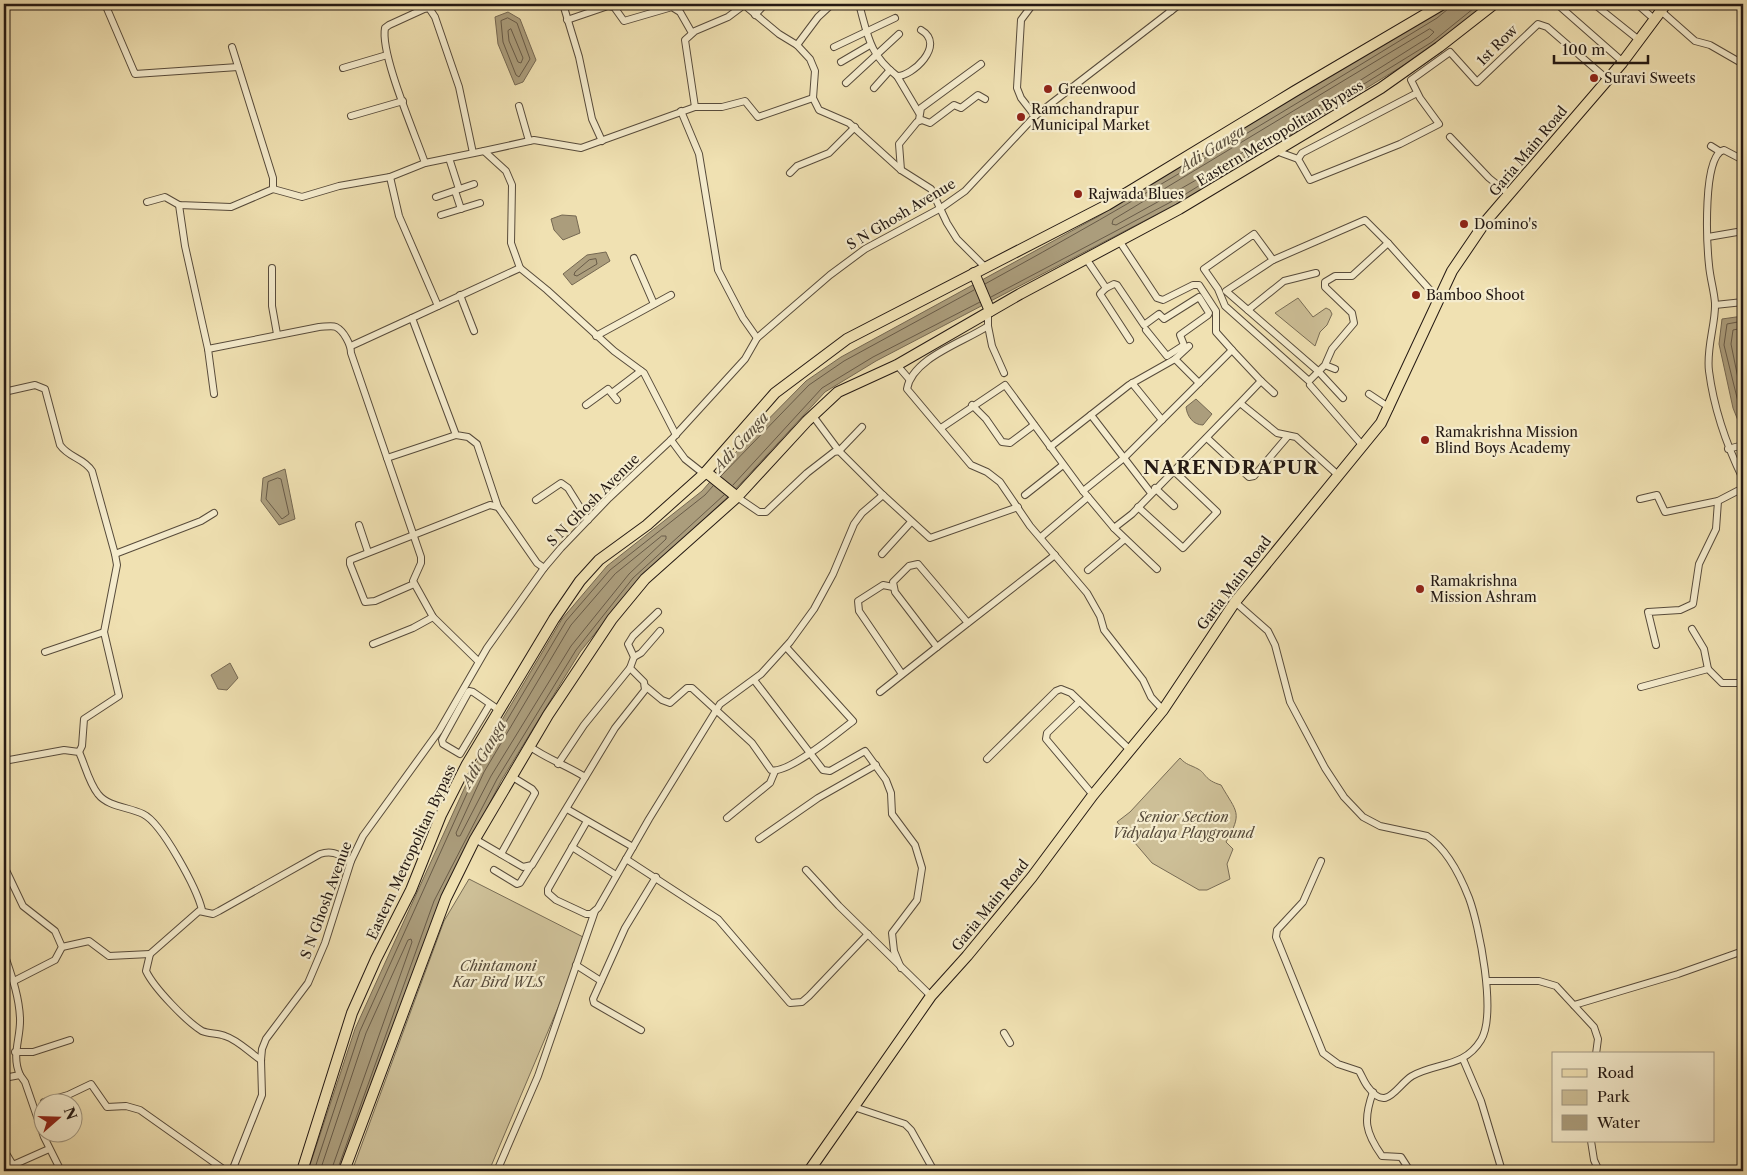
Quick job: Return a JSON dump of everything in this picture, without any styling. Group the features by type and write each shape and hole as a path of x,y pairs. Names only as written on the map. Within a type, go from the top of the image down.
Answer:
{"main road":[{"name":"Eastern Metropolitan Bypass","path":"302,1171 360,994 411,890 454,789 554,619 590,570 608,553 660,514 705,473 775,393 847,339 1107,205 1295,90 1443,4"},
{"name":"Eastern Metropolitan Bypass","path":"344,1171 446,898 475,839 529,746 612,619 645,579 734,495 838,392 896,364 1120,242 1276,151 1381,88 1439,47 1494,4"},
{"name":"Garia Main Road","path":"809,1171 931,996 967,956 1032,877 1093,795 1163,710 1235,602 1363,446 1390,408 1438,299 1468,245 1509,194 1623,62 1660,11"},
{"path":"974,273 989,312"},
{"path":"705,473 734,495"}],"street":[{"path":"106,4 135,74 238,66"},
{"path":"563,4 579,57 592,119 602,141"},
{"path":"695,107 685,40 692,33 722,20 743,4 755,15 797,45 810,59 814,66 813,98 816,106 823,113 846,121 901,170 932,189 957,239 985,267"},
{"path":"755,15 765,4"},
{"path":"797,45 818,17 832,4"},
{"path":"859,4 866,33 876,57 897,76 919,117 930,123 954,105 961,108 979,94 985,99"},
{"path":"1034,4 1020,20 1017,88 1021,98 1035,116"},
{"path":"1165,4 1171,11"},
{"name":"S N Ghosh Avenue","path":"232,1171 262,1095 262,1049 266,1039 300,994 314,969 351,861 371,823 439,731 478,661 544,568 588,520 674,438 745,359 757,338 864,249 941,208 972,185 1035,116 1180,4"},
{"path":"1427,13 1438,4"},
{"path":"1429,54 1441,51 1500,4"},
{"path":"1556,4 1623,62"},
{"path":"1594,4 1639,40"},
{"path":"1636,4 1660,11 1695,41 1710,45 1743,64"},
{"path":"567,20 608,6 614,7 624,21 655,7 672,7 680,12 692,33"},
{"path":"425,163 387,55 385,28 429,8 435,17 459,87 473,153"},
{"path":"834,47 895,18"},
{"name":"1st Row","path":"1417,93 1412,78 1450,52 1475,82 1538,24 1547,28 1607,79"},
{"path":"897,76 906,74 929,52 932,43 931,38 922,30"},
{"path":"846,83 899,34"},
{"path":"841,62 870,45"},
{"path":"232,47 272,178 273,189"},
{"path":"343,68 387,55"},
{"path":"901,170 899,144 919,117 921,108 981,64"},
{"path":"874,88 890,70"},
{"path":"1276,151 1298,159 1310,180 1430,130 1439,124 1417,93 1302,153 1298,159"},
{"path":"147,202 165,196 180,206 231,206 273,189 302,197 339,186 390,177 425,163 529,141 546,141 581,148 695,107 722,107 745,101 758,117 813,98"},
{"path":"351,116 403,101"},
{"path":"519,106 529,141"},
{"path":"681,111 699,154 718,270 743,318 757,338"},
{"path":"790,174 797,166 829,153 855,128"},
{"path":"1450,137 1489,178 1509,194"},
{"path":"1711,146 1719,152"},
{"path":"1743,160 1724,150 1719,152 1709,174 1708,237 1709,266 1715,305 1710,333 1709,369 1720,426 1728,449 1743,479"},
{"path":"484,151 506,171 512,184 510,243 520,268 624,360 641,371 685,459 705,473"},
{"path":"449,158 461,209"},
{"path":"390,177 399,216 438,306"},
{"path":"436,197 474,184"},
{"path":"442,215 480,203"},
{"path":"180,206 185,246 208,349 214,394"},
{"path":"1343,398 1318,371 1226,291 1273,260 1365,220 1438,299"},
{"path":"1708,237 1743,231"},
{"path":"1273,260 1254,234 1204,269 1218,289 1225,306 1309,381 1325,365 1332,349 1354,324 1352,313 1325,287 1325,282 1335,276 1352,276 1388,243"},
{"path":"1120,242 1157,298 1163,300 1193,285 1198,285 1216,311 1216,332 1274,393"},
{"path":"634,258 654,304"},
{"path":"1087,260 1106,288"},
{"path":"272,268 272,306 277,334"},
{"path":"351,346 520,268"},
{"path":"1248,310 1284,281 1316,273"},
{"path":"1130,340 1100,294 1114,284 1144,325 1159,314 1164,319 1199,297 1209,313 1180,335 1184,345 1167,356 1146,330"},
{"path":"460,295 474,331"},
{"path":"596,336 671,295"},
{"path":"1715,305 1743,302"},
{"path":"989,312 988,326 992,346 1004,373"},
{"path":"412,318 456,435"},
{"path":"208,349 277,334 334,326 351,346 351,353 414,535 421,563 413,576 414,584 433,617 478,661"},
{"path":"988,326 921,365 909,379 907,389 971,465 987,472 1000,482 1055,555 1087,593 1098,611 1104,630 1143,680 1151,697 1163,710"},
{"path":"1050,447 1132,383 1175,359 1189,346"},
{"path":"1083,491 1124,458 1232,350"},
{"path":"1175,359 1198,383"},
{"path":"896,364 909,379"},
{"path":"1325,365 1335,369"},
{"path":"612,393 641,371"},
{"path":"1114,528 1138,507 1207,438 1261,381"},
{"path":"1132,383 1162,420"},
{"path":"4,392 35,385 45,389 60,445 65,452 88,463 92,471 115,554 116,565 104,632 119,696 84,719 82,746 79,752"},
{"path":"941,428 972,405 1005,385 1083,491 1114,528 1157,569"},
{"path":"1310,385 1363,446"},
{"path":"586,405 607,390 617,400"},
{"path":"1369,394 1390,408"},
{"path":"1240,403 1269,428 1288,436 1296,437 1338,475"},
{"path":"972,405 986,419 1002,442 1010,443 1034,425"},
{"path":"1091,414 1124,458 1153,491 1174,506"},
{"path":"813,416 839,450 925,535 935,538 1018,507"},
{"path":"734,495 759,512 766,512 807,473 839,450 862,427"},
{"path":"388,458 456,435 468,437 477,444 498,507 537,563 544,568"},
{"path":"1207,438 1248,477 1254,476 1288,436"},
{"path":"1728,449 1743,445"},
{"path":"1025,494 1063,465"},
{"path":"1138,507 1183,548 1218,512 1174,471"},
{"path":"536,500 561,483 568,488 588,520"},
{"path":"1640,498 1657,495 1665,512 1718,501 1743,488"},
{"path":"497,1171 538,1076 595,911 716,711 729,696 754,680 786,647 818,602 854,524 862,513 883,495"},
{"path":"1041,537 1088,497"},
{"path":"1656,645 1648,612 1680,610 1693,604 1699,564 1716,529 1718,501"},
{"path":"414,584 376,601 365,602 350,564 353,557 486,506 498,507"},
{"path":"115,554 200,521 214,513"},
{"path":"882,554 911,522"},
{"path":"359,525 368,552"},
{"path":"1088,570 1126,539"},
{"path":"880,692 1055,555"},
{"path":"937,648 893,587 893,582 898,576 913,564 918,564 968,623"},
{"path":"893,587 883,585 858,601 859,612 902,674"},
{"path":"1235,602 1268,631 1275,645 1290,702 1325,768 1344,797 1363,817 1380,826 1427,836 1450,859 1469,899 1487,981 1485,1031 1477,1045 1463,1059 1414,1075 1389,1097 1379,1098 1359,1071 1338,1064 1323,1052 1276,937 1277,930 1303,902 1320,861"},
{"path":"558,764 593,713 630,668 634,657 629,647 629,641 658,612"},
{"path":"373,644 414,628 433,617"},
{"path":"1692,629 1704,649 1708,669 1722,683 1743,683"},
{"path":"634,657 640,655 660,631"},
{"path":"45,652 104,632"},
{"path":"728,818 770,783 775,772 811,753 853,721 786,647"},
{"path":"630,668 646,686 662,700 670,703 687,688 692,688 752,743 775,772"},
{"path":"1641,687 1708,669"},
{"path":"754,680 827,772 865,751 889,786 892,814 915,844 922,868 917,900 892,933 894,951 901,968"},
{"path":"494,870 519,884 585,777 646,686"},
{"path":"987,759 1056,691 1066,690 1130,750"},
{"path":"490,704 460,754 443,744 442,740 468,692 471,691 499,710"},
{"path":"1078,702 1047,733 1046,739 1093,795"},
{"path":"529,746 558,764 565,765 585,777"},
{"path":"4,761 64,750 79,752"},
{"path":"79,752 98,795 116,805 142,813 157,826 179,861 202,910 209,913 219,912 295,867 325,852 335,852 351,861"},
{"path":"759,839 818,798 876,765"},
{"path":"501,854 536,794 535,790 511,776"},
{"path":"567,809 633,847"},
{"path":"587,821 548,889 548,894 556,900 586,914 595,911"},
{"path":"475,839 523,867 530,867"},
{"path":"572,847 616,875"},
{"path":"626,859 718,919 790,1003 802,1002 809,996 868,934"},
{"path":"4,866 23,906 55,931 62,947"},
{"path":"806,870 901,968 931,996"},
{"path":"641,1030 594,1003 593,1000 625,928 656,878"},
{"path":"202,910 150,954 146,971 156,988 187,1019 203,1031 226,1036 261,1060"},
{"path":"14,981 55,960 62,947 89,941 110,956 150,954"},
{"path":"1574,1005 1678,974 1743,952"},
{"path":"4,953 14,981 20,1019 15,1052 16,1064 32,1100"},
{"path":"576,966 602,981"},
{"path":"1487,981 1549,982 1556,986 1597,1032 1596,1052"},
{"path":"1004,1033 1010,1043"},
{"path":"15,1052 33,1052 70,1040"},
{"path":"1463,1059 1481,1101 1502,1171"},
{"path":"4,1078 20,1075"},
{"path":"74,1092 91,1084 108,1106 126,1106 140,1110 226,1171"},
{"path":"1373,1092 1368,1107 1366,1125 1374,1144 1382,1156 1401,1157 1410,1171"},
{"path":"854,1107 905,1124 911,1130 934,1171"},
{"path":"46,1142 61,1171"},
{"path":"1592,1142 1594,1160 1599,1171"},
{"path":"4,1150 13,1165 49,1149"}],"green space":[{"path":"1298,298 1313,317 1326,308 1332,314 1327,325 1320,332 1315,346 1275,313"},
{"name":"Senior Section Vidyalaya Playground","path":"1180,758 1186,764 1201,771 1211,781 1221,785 1236,813 1235,824 1226,842 1233,849 1227,864 1230,879 1207,890 1199,890 1152,863 1117,822 1130,812"},
{"name":"Chintamoni Kar Bird WLS","path":"469,879 587,939 489,1171 352,1171 444,921"}],"water":[{"name":"Adi Ganga","path":"1448,4 1487,4 1435,46 1186,199 876,361 825,392 730,495 637,581 580,652 501,781 439,903 341,1171 308,1171 355,1029 474,767 562,619 607,566 702,491 735,453 806,381 841,357 1099,216"},
{"path":"508,12 520,19 536,60 523,82 515,85 498,44 495,17"},
{"path":"562,215 576,216 580,233 563,240 554,230 551,219"},
{"path":"606,252 610,261 572,285 563,274 587,255"},
{"path":"1743,316 1743,433 1733,408 1719,344 1722,319"},
{"path":"1196,399 1212,414 1203,425 1193,422 1189,417 1186,407"},
{"path":"285,469 295,519 279,525 261,501 263,478"},
{"path":"230,663 238,678 227,690 218,689 211,675"}],"place":[{"name":"Suravi Sweets","path":"1594,78"},
{"name":"Greenwood","path":"1048,89"},
{"name":"Ramchandrapur Municipal Market","path":"1021,117"},
{"name":"Rajwada Blues","path":"1078,194"},
{"name":"Domino's","path":"1464,224"},
{"name":"Bamboo Shoot","path":"1416,295"},
{"name":"Ramakrishna Mission Blind Boys Academy","path":"1425,440"},
{"name":"Ramakrishna Mission Ashram","path":"1420,589"}],"district":[{"name":"NARENDRAPUR","path":"1231,467"}]}
